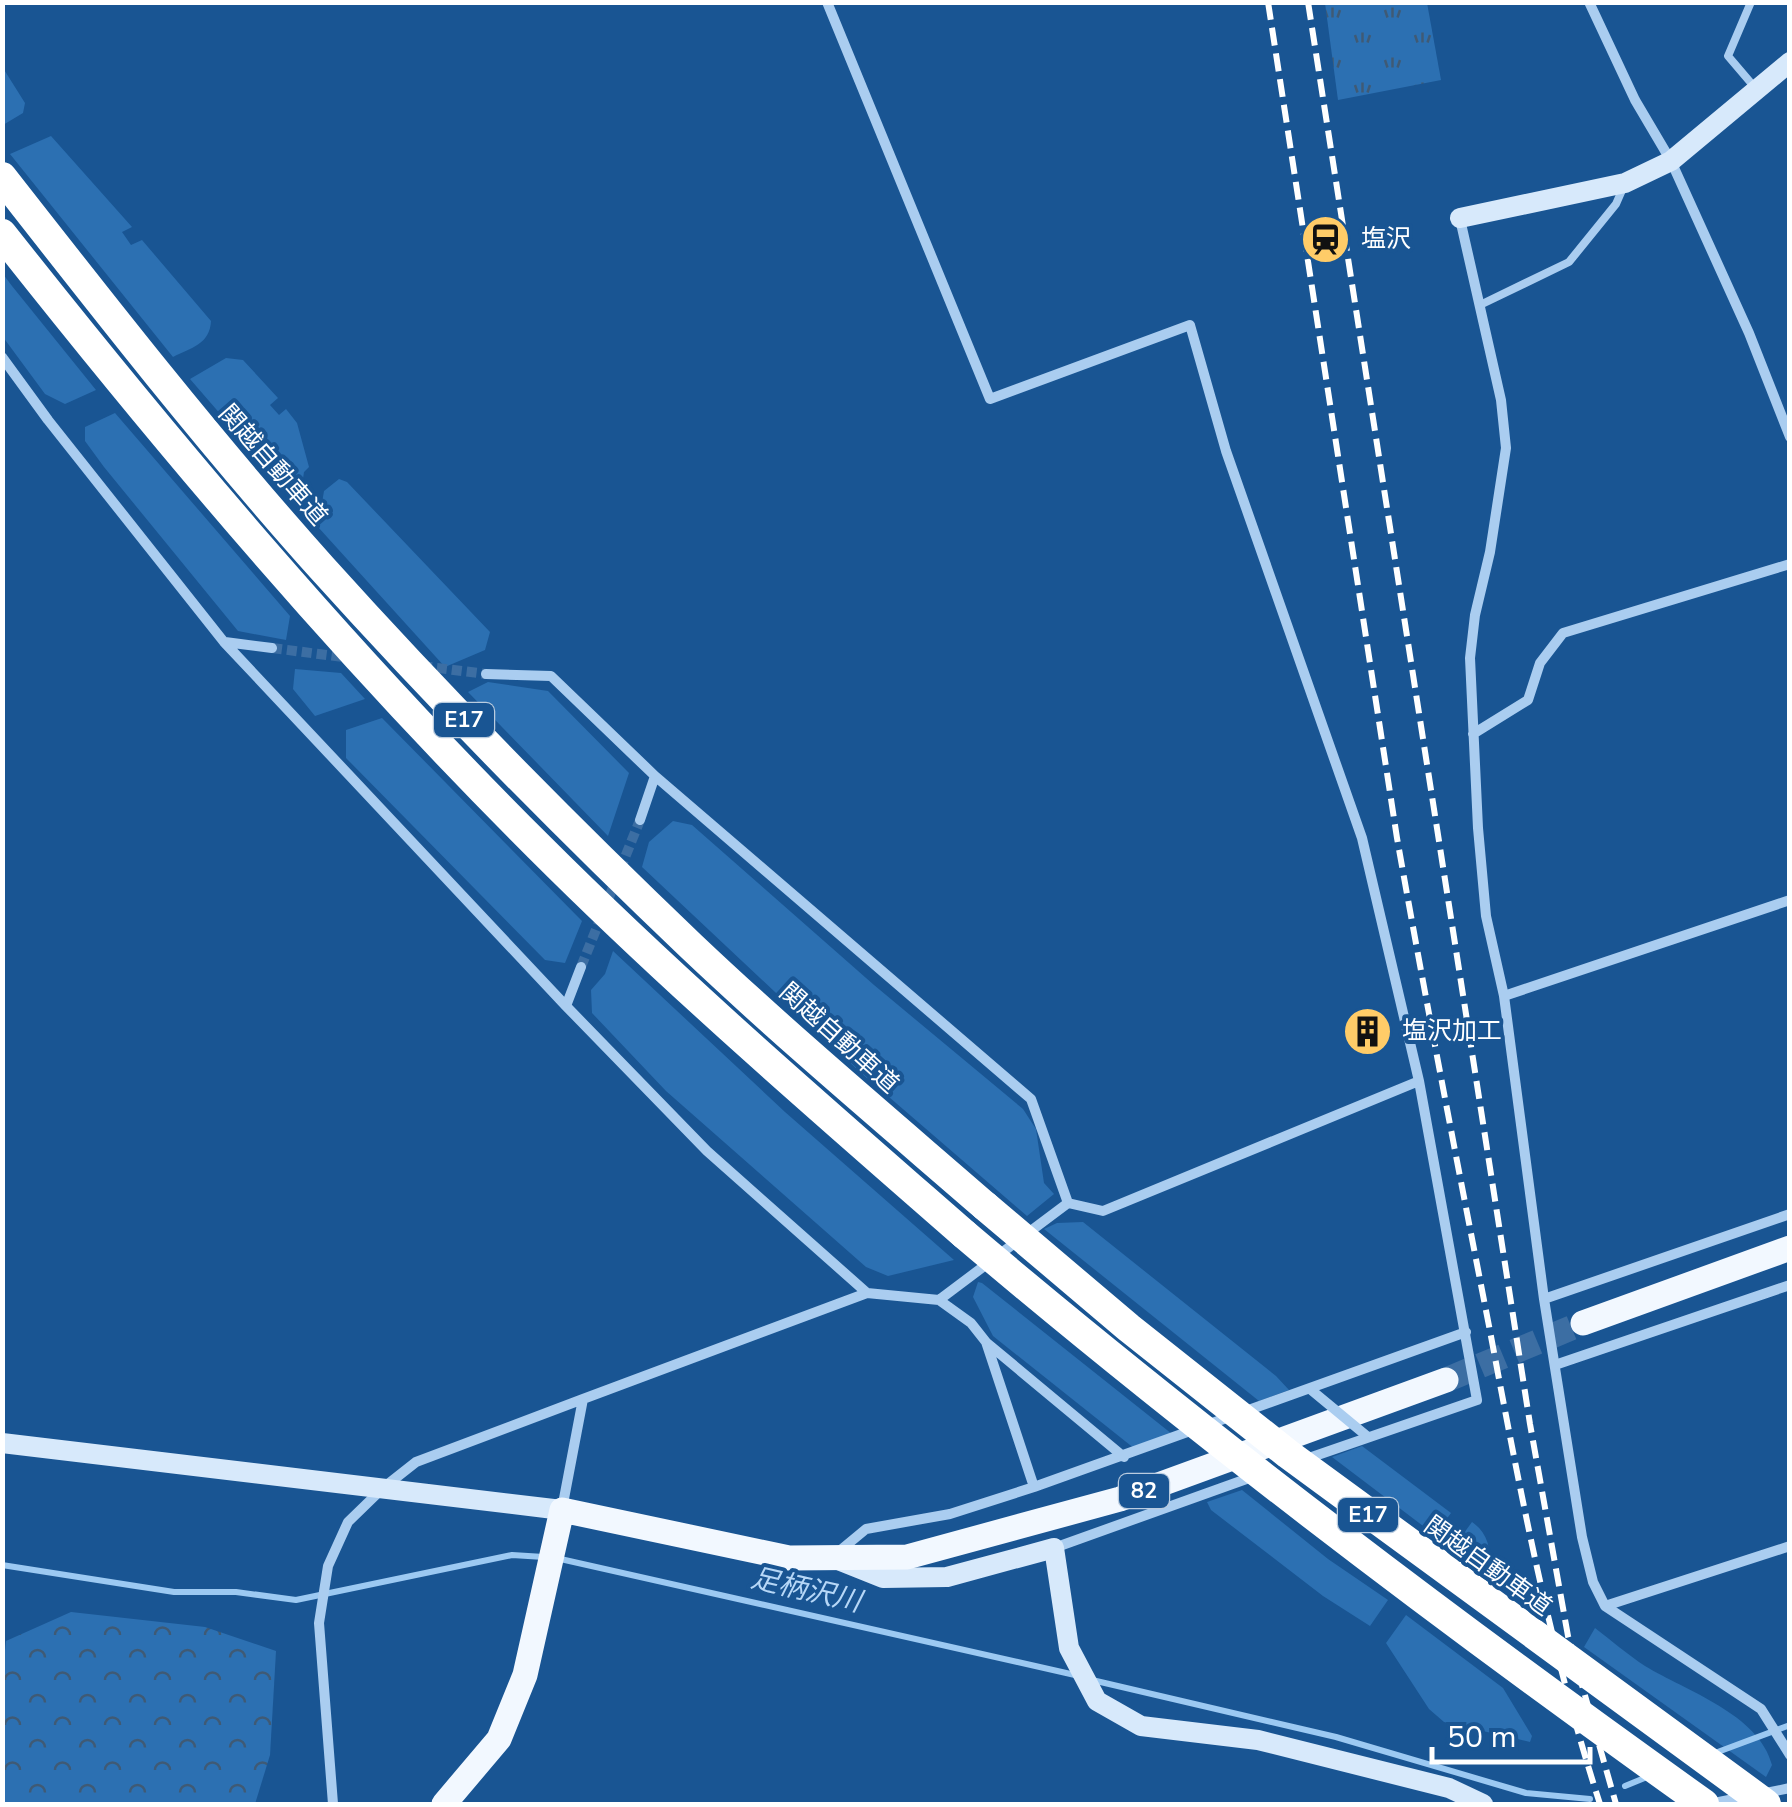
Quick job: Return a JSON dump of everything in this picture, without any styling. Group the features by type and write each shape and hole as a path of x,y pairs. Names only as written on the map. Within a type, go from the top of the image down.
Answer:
{"highway":[{"name":"関越自動車道","path":"2,177 201,428 323,569 568,827 694,948 1129,1328 1288,1454 1766,1804"},
{"name":"E17","path":"2,234 171,446 422,727 669,972 964,1234 1105,1353 1270,1485 1706,1804"}],"main road":[{"path":"1460,218 1625,183 1671,161 1790,62"},
{"path":"1582,1323 1790,1248"},
{"name":"82","path":"562,1510 790,1558 907,1557 1120,1500 1446,1380"},
{"path":"2,1443 562,1510 525,1675 498,1739 444,1804"},
{"path":"831,1558 883,1578 947,1577 1054,1548 1070,1648 1097,1701 1140,1726 1258,1740 1448,1788 1483,1804"}],"street":[{"path":"826,2 990,399 1190,325 1226,451 1362,838 1419,1080 1478,1400 1054,1548"},
{"path":"1589,2 1635,100 1671,161 1749,334 1790,437"},
{"path":"1460,218 1501,400 1506,448 1490,552 1474,615 1470,658 1486,916 1504,996 1544,1299 1582,1537 1605,1606 1761,1709 1790,1754"},
{"path":"2,357 224,642 707,1151 867,1294"},
{"path":"1473,734 1528,700 1540,663 1564,633 1790,564"},
{"path":"224,642 272,648"},
{"path":"486,674 550,676 655,776 1031,1099 1068,1203"},
{"path":"640,820 655,776"},
{"path":"1504,996 1790,900"},
{"path":"566,1006 581,968"},
{"path":"939,1300 1068,1203 1103,1211 1419,1080"},
{"path":"1544,1299 1790,1214"},
{"path":"1555,1365 1790,1286"},
{"path":"333,1804 319,1623 328,1566 348,1522 416,1462 867,1294 939,1300 1124,1457"},
{"path":"831,1558 866,1530 950,1514 1034,1487 1466,1332"},
{"path":"986,1342 1034,1487"},
{"path":"1310,1389 1368,1437"},
{"path":"562,1510 582,1400"},
{"path":"1605,1606 1790,1546"},
{"path":"1706,1804 1790,1788"}],"lane":[{"path":"1750,2 1728,56 1757,90"},
{"path":"1480,304 1569,262 1616,204 1625,183"}],"green space":[{"path":"1325,3 1427,3 1441,80 1338,100"},
{"path":"3,68 25,103 23,113 3,125"},
{"path":"51,136 132,227 122,232 131,245 142,240 211,321 207,335 198,344 173,357 10,154"},
{"path":"3,274 96,390 65,404 45,394 3,337"},
{"path":"226,358 243,360 278,398 270,405 279,415 286,409 297,423 309,467 304,472 299,505 190,379"},
{"path":"115,413 290,616 286,640 238,631 104,467 85,441 85,427"},
{"path":"339,479 347,482 490,632 485,650 445,667 318,527 324,491"},
{"path":"295,669 341,673 365,699 315,716 293,689"},
{"path":"488,682 548,691 629,773 608,836 468,692"},
{"path":"382,718 582,921 565,963 545,960 346,758 346,730"},
{"path":"673,821 692,825 1023,1109 1036,1129 1044,1183 1054,1194 1027,1216 860,1072 642,867 649,842"},
{"path":"613,951 785,1112 954,1260 888,1276 866,1267 666,1091 592,1013 591,990 605,974"},
{"path":"1083,1222 1289,1390 1259,1401 1044,1229 1057,1223"},
{"path":"978,1282 1172,1434 1135,1449 993,1336 973,1297"},
{"path":"1362,1446 1451,1513 1435,1535 1332,1457"},
{"path":"1242,1490 1328,1559 1388,1600 1370,1626 1323,1596 1211,1510 1207,1502"},
{"path":"1472,1522 1486,1539 1490,1576 1453,1548"},
{"path":"71,1612 205,1627 276,1651 270,1755 255,1804 3,1804 2,1680 6,1641"},
{"path":"1406,1615 1503,1688 1532,1736 1530,1742 1444,1722 1429,1709 1386,1643"},
{"path":"1595,1628 1645,1666 1737,1718 1764,1747 1772,1765 1766,1777 1584,1647"}],"waterway":[{"name":"足柄沢川","path":"2,1565 174,1592 236,1592 296,1600 512,1555 544,1557"},
{"name":"足柄沢川","path":"556,1558 1075,1675"},
{"name":"足柄沢川","path":"1092,1680 1336,1737 1526,1793 1590,1799"},
{"name":"足柄沢川","path":"1715,1753 1790,1725"},
{"name":"足柄沢川","path":"1625,1786 1647,1777"}],"tunnel":[{"path":"272,648 350,658"},
{"path":"422,666 486,674"},
{"path":"581,967 640,820"},
{"path":"1446,1380 1583,1323"}],"railway":[{"path":"1268,2 1419,961 1538,1570 1566,1688 1600,1804"},
{"path":"1308,2 1530,1424 1568,1636 1616,1804"}],"place":[{"name":"塩沢","path":"1326,239"},
{"name":"塩沢加工","path":"1367,1031"}]}
